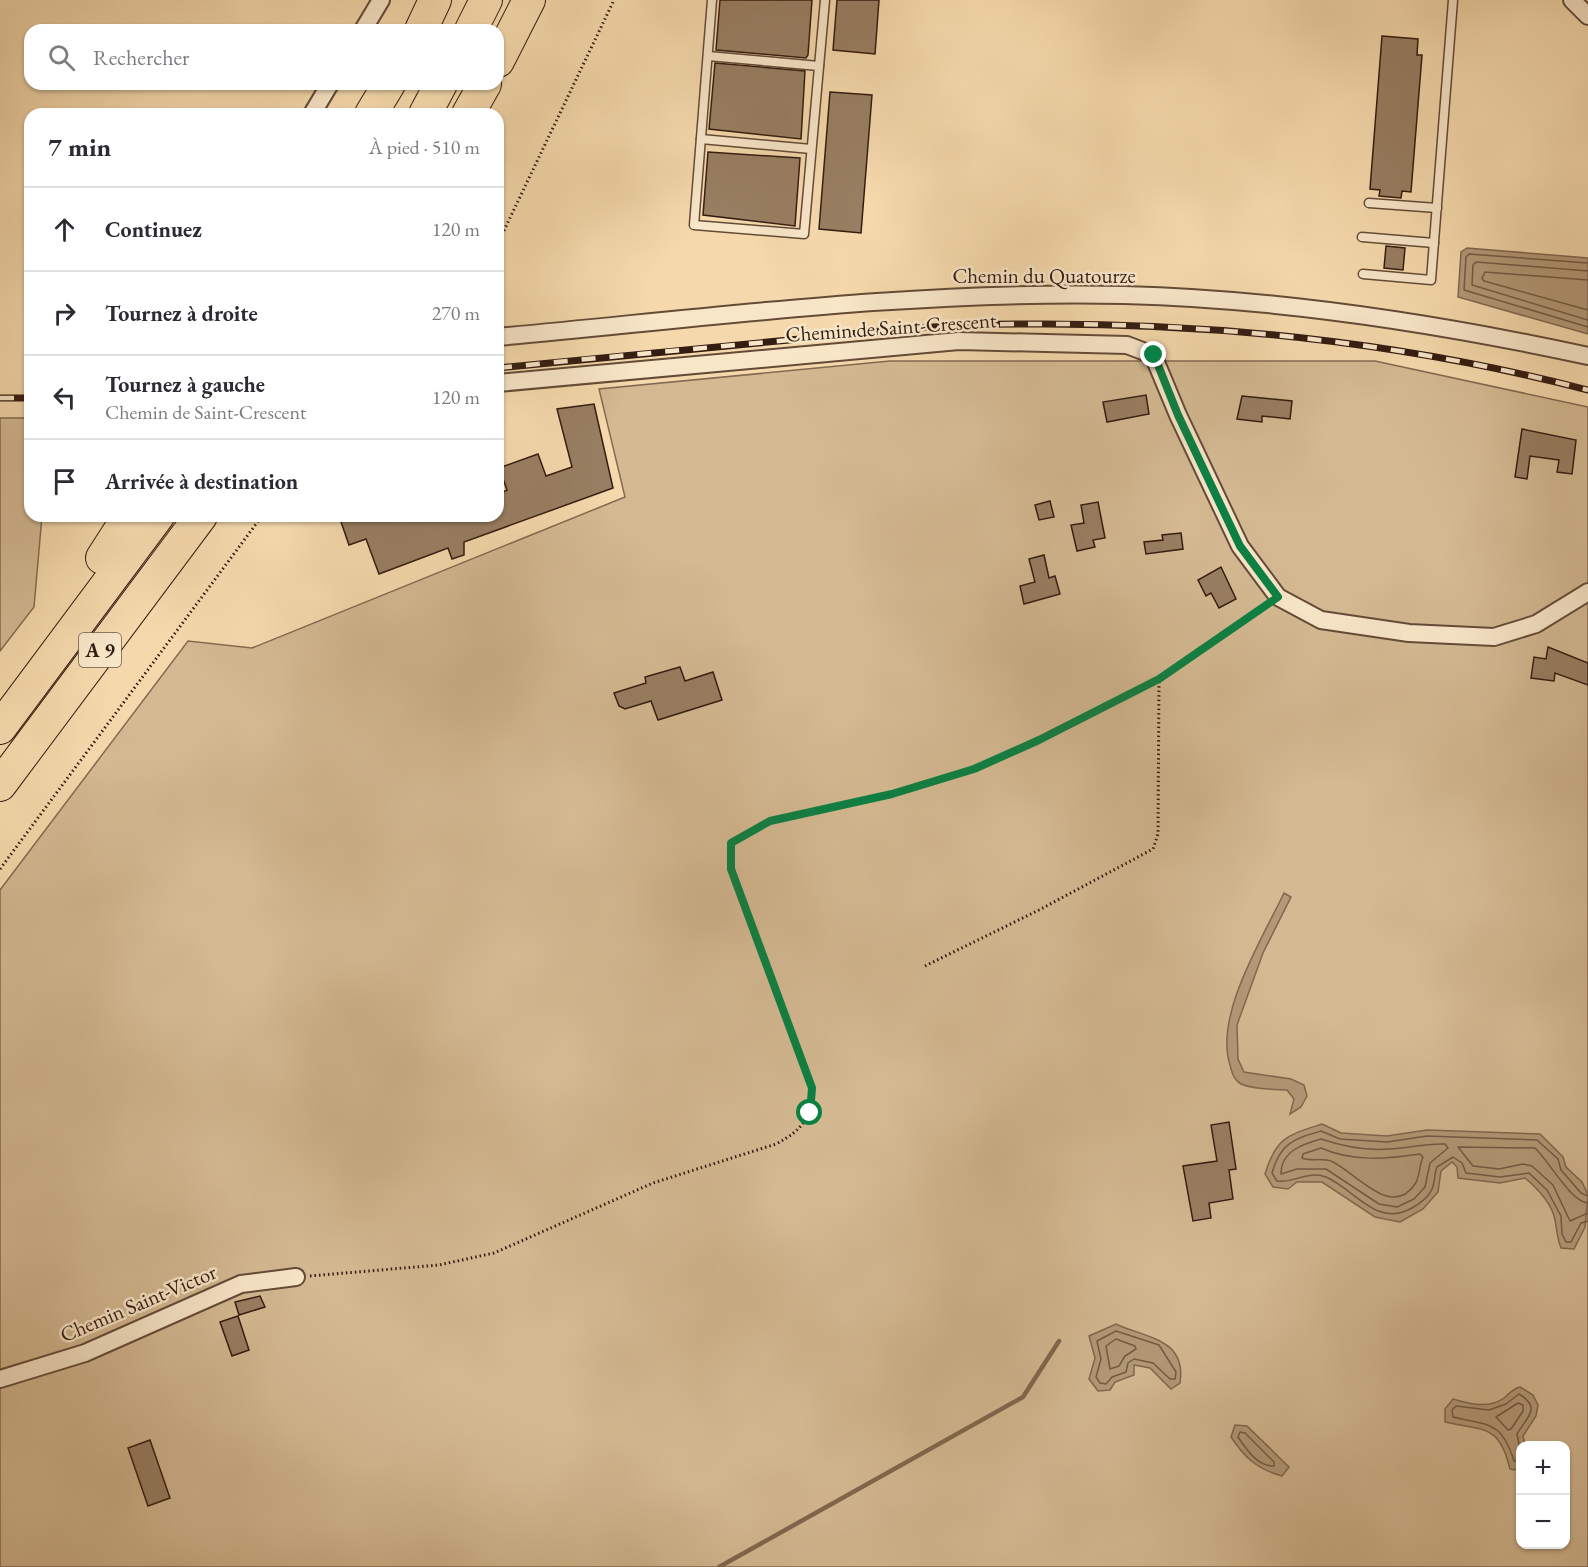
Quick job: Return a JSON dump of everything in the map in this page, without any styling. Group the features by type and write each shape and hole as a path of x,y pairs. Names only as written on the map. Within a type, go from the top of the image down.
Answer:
{"highway":[{"path":"424,24 435,0"},
{"path":"474,24 486,0"},
{"path":"504,49 529,0"},
{"path":"375,108 385,90"},
{"path":"428,108 438,90"},
{"path":"471,108 482,90"},
{"path":"50,659 71,604 125,522"},
{"name":"A 9","path":"0,728 153,522"},
{"name":"A 9","path":"0,785 197,522"}],"street":[{"path":"367,24 381,0"},
{"path":"1572,0 1588,16"},
{"path":"316,108 326,90"},
{"name":"Chemin du Quatourze","path":"504,336 924,298 1125,295 1324,309 1491,335 1588,356"},
{"name":"Chemin de Saint-Crescent","path":"504,382 959,341 1126,345 1154,355 1178,415 1240,546 1278,597 1321,620 1409,633 1494,637 1536,624 1588,592"},
{"name":"Chemin Saint-Victor","path":"0,1378 85,1353 241,1284 296,1277"}],"lane":[{"path":"712,0 694,225 804,234 825,0"},
{"path":"1363,274 1431,280 1453,0"},
{"path":"708,56 819,66"},
{"path":"701,139 811,149"},
{"path":"1369,203 1437,208"},
{"path":"1362,237 1434,243"}],"path":[{"path":"504,230 614,0"},
{"path":"0,869 258,522"},
{"path":"296,1277 439,1265 494,1253 653,1183 776,1144 793,1135 810,1113 812,1088 731,869 731,843 770,821 892,794 974,769 1039,740 1159,679 1278,597"},
{"path":"925,966 1039,910 1153,849 1158,834 1159,679"}],"shaded area":[{"path":"890,361 1375,361 1588,407 1588,1567 0,1567 0,890 188,641 252,648 625,497 599,389"},
{"path":"0,418 24,418 24,522 41,522 34,607 0,651"}],"water":[{"path":"1467,248 1588,258 1588,334 1458,297 1461,252"},
{"path":"1284,893 1291,897 1263,953 1237,1025 1238,1059 1244,1072 1291,1079 1304,1085 1307,1096 1301,1107 1290,1114 1294,1099 1287,1090 1252,1087 1241,1084 1237,1080 1231,1068 1227,1045 1234,1001 1253,955"},
{"path":"1322,1124 1341,1133 1387,1136 1427,1130 1540,1134 1563,1157 1566,1167 1582,1182 1588,1195 1585,1227 1574,1249 1561,1248 1555,1220 1548,1202 1525,1178 1500,1183 1458,1178 1457,1167 1452,1162 1441,1171 1438,1192 1423,1209 1400,1222 1375,1217 1322,1182 1297,1182 1288,1189 1273,1187 1265,1174 1279,1145 1300,1131"},
{"path":"1116,1324 1151,1337 1170,1348 1177,1357 1180,1383 1171,1389 1150,1368 1134,1365 1134,1375 1115,1382 1110,1390 1098,1391 1089,1379 1095,1358 1089,1336"},
{"path":"1520,1387 1533,1395 1538,1405 1536,1416 1523,1436 1524,1441 1516,1441 1516,1469 1514,1470 1510,1469 1501,1444 1488,1432 1445,1422 1445,1409 1453,1399 1472,1404 1492,1404"},
{"path":"1235,1425 1247,1426 1289,1467 1282,1476 1252,1462 1241,1451 1231,1437"}],"building":[{"path":"720,0 812,0 808,55 806,58 716,50"},
{"path":"837,0 879,0 875,54 833,50"},
{"path":"1382,36 1418,39 1417,55 1422,55 1411,192 1402,191 1401,198 1379,196 1380,190 1370,189"},
{"path":"715,63 805,71 801,139 709,129"},
{"path":"830,92 872,95 861,233 819,229"},
{"path":"708,152 800,158 795,226 703,215"},
{"path":"1386,246 1405,248 1403,270 1384,268"},
{"path":"1146,395 1149,414 1107,422 1103,402"},
{"path":"1242,396 1292,401 1290,419 1262,416 1262,422 1237,419"},
{"path":"594,404 613,488 464,542 464,555 452,559 448,548 379,574 366,539 349,545 341,522 504,522 504,492 507,490 504,482 504,466 538,454 546,476 572,467 557,409"},
{"path":"1522,429 1576,440 1572,474 1557,472 1559,460 1530,456 1527,479 1515,477"},
{"path":"1050,501 1054,517 1039,520 1035,505"},
{"path":"1098,502 1105,538 1093,540 1095,547 1077,551 1071,525 1084,523 1081,505"},
{"path":"1181,533 1183,549 1146,554 1144,542 1163,540 1162,535"},
{"path":"1044,555 1049,578 1055,576 1060,594 1024,604 1020,586 1035,582 1029,559"},
{"path":"1221,567 1236,599 1219,608 1211,593 1206,596 1198,580"},
{"path":"1548,647 1588,663 1588,685 1555,673 1554,681 1531,678 1534,657 1546,659"},
{"path":"680,667 685,681 713,672 722,700 658,720 651,701 625,709 619,706 614,693 646,683 645,677"},
{"path":"1229,1122 1236,1169 1229,1170 1233,1199 1209,1203 1211,1218 1193,1221 1183,1166 1217,1161 1211,1125"},
{"path":"260,1296 265,1307 239,1315 235,1302"},
{"path":"238,1316 249,1350 232,1356 220,1322"},
{"path":"150,1440 170,1498 148,1506 128,1448"}],"waterway":[{"path":"719,1567 1023,1397 1059,1341"}],"railway":[{"path":"504,367 925,327 1126,325 1204,329 1359,345 1436,357 1588,390"},
{"path":"0,398 24,398"}],"route":[{"path":"810,1113 812,1088 731,869 731,843 770,821 892,794 974,769 1039,740 1159,679 1278,597 1240,546 1178,415 1154,355"}]}
